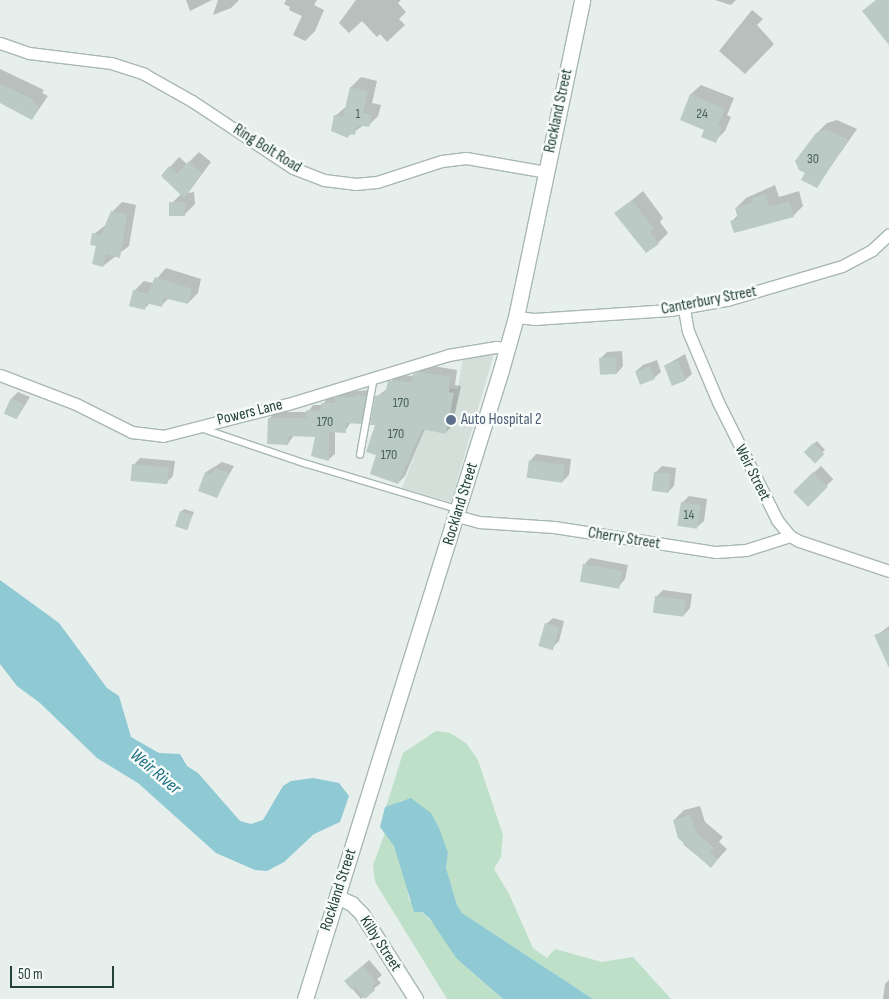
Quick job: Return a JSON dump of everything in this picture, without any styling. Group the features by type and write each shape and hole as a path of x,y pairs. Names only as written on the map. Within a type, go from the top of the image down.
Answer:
{"main road":[{"name":"Rockland Street","path":"305,999 458,513 516,317 582,0"}],"street":[{"name":"Ring Bolt Road","path":"0,43 29,53 111,63 144,74 192,101 293,168 324,180 372,182 460,159 546,172"},
{"name":"Canterbury Street","path":"516,317 579,317 684,309 831,270 863,256 889,234"},
{"name":"Weir Street","path":"684,309 688,331 737,442 777,520 790,536"},
{"name":"Powers Lane","path":"0,375 81,406 96,417 132,432 163,436 448,354 496,347 507,348"},
{"name":"Cherry Street","path":"458,513 479,522 554,527 716,552 754,549 790,536"},
{"path":"790,536 889,571"},
{"name":"Kilby Street","path":"337,897 352,904 362,914 416,999"}],"lane":[{"path":"360,455 374,376"},
{"path":"199,427 458,513"}],"shaded area":[{"name":"Auto Hospital 2","path":"494,354 451,502 402,488 424,430 428,410 447,388 458,389 463,357"}],"green space":[{"path":"436,731 450,733 466,743 478,760 503,835 501,857 494,869 509,894 533,948 547,958 555,949 602,962 633,957 671,999 593,999 462,913 457,905 446,868 448,853 402,800 393,807 386,807 403,753"},
{"path":"385,833 394,846 406,879 409,900 440,930 457,959 503,999 447,999 375,882 373,865"}],"water":[{"name":"Weir River","path":"0,580 59,623 107,688 119,696 131,737 159,753 180,754 187,766 198,773 240,821 251,824 263,820 283,786 291,781 313,778 339,783 349,796 340,822 314,834 284,862 267,871 255,870 216,853 138,783 97,758 40,703 17,686 0,664"},
{"path":"411,798 431,813 439,828 448,853 446,868 457,905 462,913 593,999 503,999 457,959 430,919 422,912 414,912 394,846 380,827 385,807"}],"building":[{"path":"876,0 889,0 889,45 862,11"},
{"path":"0,84 35,100 33,103 39,106 32,120 0,103"},
{"path":"350,87 368,91 363,113 372,115 369,127 357,125 355,135 349,134 348,138 331,131 334,115 343,117"},
{"path":"690,94 725,109 718,125 722,127 716,143 701,137 704,130 680,120"},
{"path":"827,129 848,140 817,188 801,180 805,173 799,170 795,161 816,133"},
{"path":"189,161 202,173 184,198 161,176 169,166 177,174"},
{"path":"765,194 769,207 789,201 794,217 734,233 730,221 738,219 735,208 753,203 752,198"},
{"path":"632,200 654,229 650,232 659,244 646,253 614,213"},
{"path":"169,202 185,202 185,216 169,216"},
{"path":"111,211 127,215 120,258 106,254 103,267 92,264 96,246 90,245 92,233 101,235"},
{"path":"155,277 192,289 188,304 164,298 162,307 146,303 145,310 129,306 133,290 147,294"},
{"path":"616,357 617,374 600,375 599,358"},
{"path":"678,360 686,381 672,386 664,365"},
{"path":"650,366 655,379 640,385 635,372"},
{"path":"420,372 450,377 449,392 454,393 446,434 422,429 398,484 370,474 376,455 366,452 375,425 370,425 375,396 385,394 388,381 412,382 413,374"},
{"path":"355,395 366,396 361,424 346,423 346,433 329,432 329,461 311,456 315,437 289,436 288,445 267,444 268,418 306,418 306,410 321,411 321,403 335,403 335,397 354,397"},
{"path":"11,398 24,404 17,419 4,413"},
{"path":"813,443 824,454 815,464 804,452"},
{"path":"529,460 565,465 562,483 526,478"},
{"path":"132,464 169,467 167,484 131,481"},
{"path":"215,468 229,473 217,498 198,491 205,472 212,474"},
{"path":"654,472 671,474 669,493 652,491"},
{"path":"813,472 828,487 808,507 793,492"},
{"path":"681,502 701,505 697,529 677,526"},
{"path":"180,511 192,515 187,530 175,526"},
{"path":"583,564 622,571 619,589 580,582"},
{"path":"655,596 686,600 684,617 653,613"},
{"path":"545,623 559,627 553,650 538,646"},
{"path":"889,629 889,668 874,635"},
{"path":"690,815 696,832 714,848 710,853 718,859 711,868 678,838 673,820"},
{"path":"362,966 376,982 372,986 375,990 365,999 355,987 352,990 344,981"}],"place":[{"name":"Auto Hospital 2","path":"451,420"}]}
